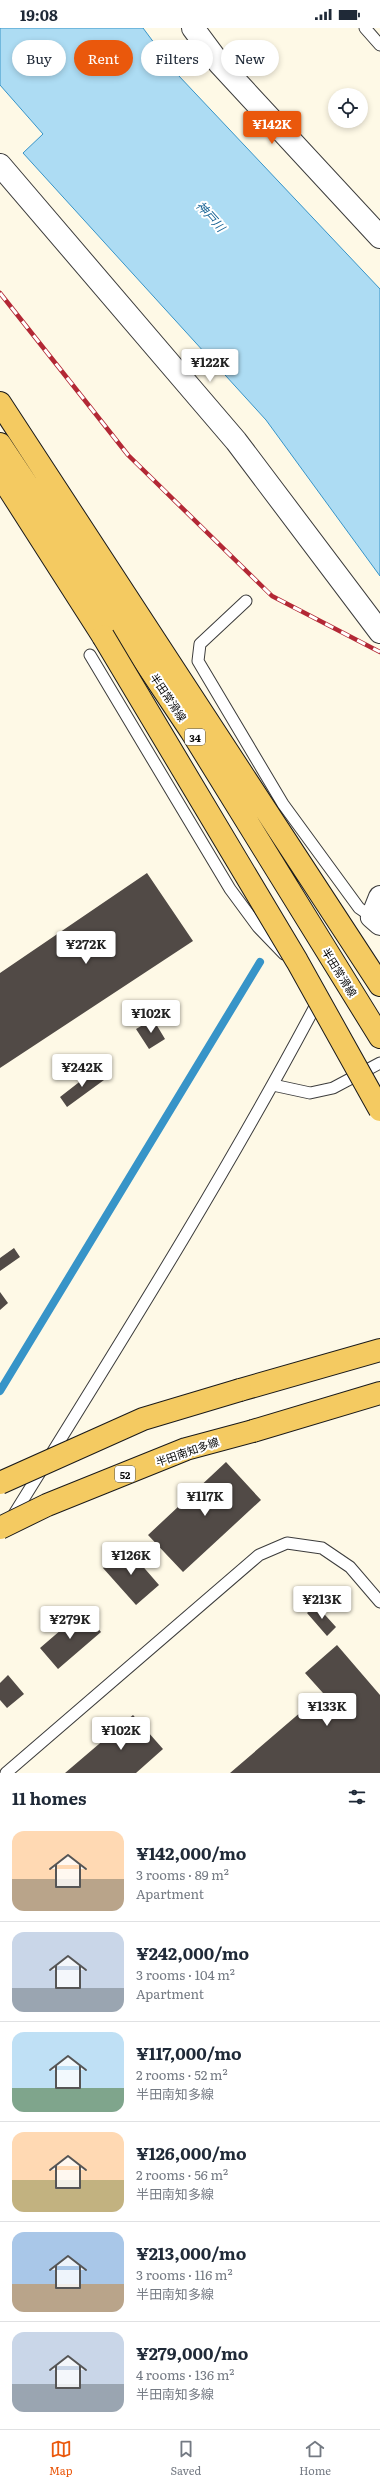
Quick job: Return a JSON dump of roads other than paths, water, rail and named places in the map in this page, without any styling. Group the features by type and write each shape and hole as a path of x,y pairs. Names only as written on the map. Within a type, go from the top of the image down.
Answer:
{"main road":[{"name":"半田常滑線","path":"0,403 380,985"},
{"name":"半田常滑線","path":"0,444 192,731 380,1037"},
{"name":"34","path":"0,475 103,636 297,960 380,1110"},
{"path":"0,1483 143,1419 380,1350"},
{"name":"半田南知多線","path":"0,1528 47,1505 186,1449 380,1393"}],"street":[{"path":"193,28 219,63 380,237"},
{"path":"0,165 236,441 380,632"}],"lane":[{"path":"365,28 380,45"},
{"path":"246,601 200,644 198,661 283,804 359,908 377,913"},
{"path":"0,1537 98,1380 273,1085 322,993 258,927 230,889 90,655"},
{"path":"273,1085 310,1093 333,1088 380,1062"},
{"path":"6,1773 259,1555 287,1543 322,1548 350,1567 380,1602"}],"water":[{"name":"神戸川","path":"0,28 143,28 152,40 141,40 141,76 179,76 380,289 380,576 266,420 23,153 43,134 0,85"}],"waterway":[{"path":"0,1391 260,962"}],"railway":[{"path":"0,293 128,455 272,596 380,652"}]}
